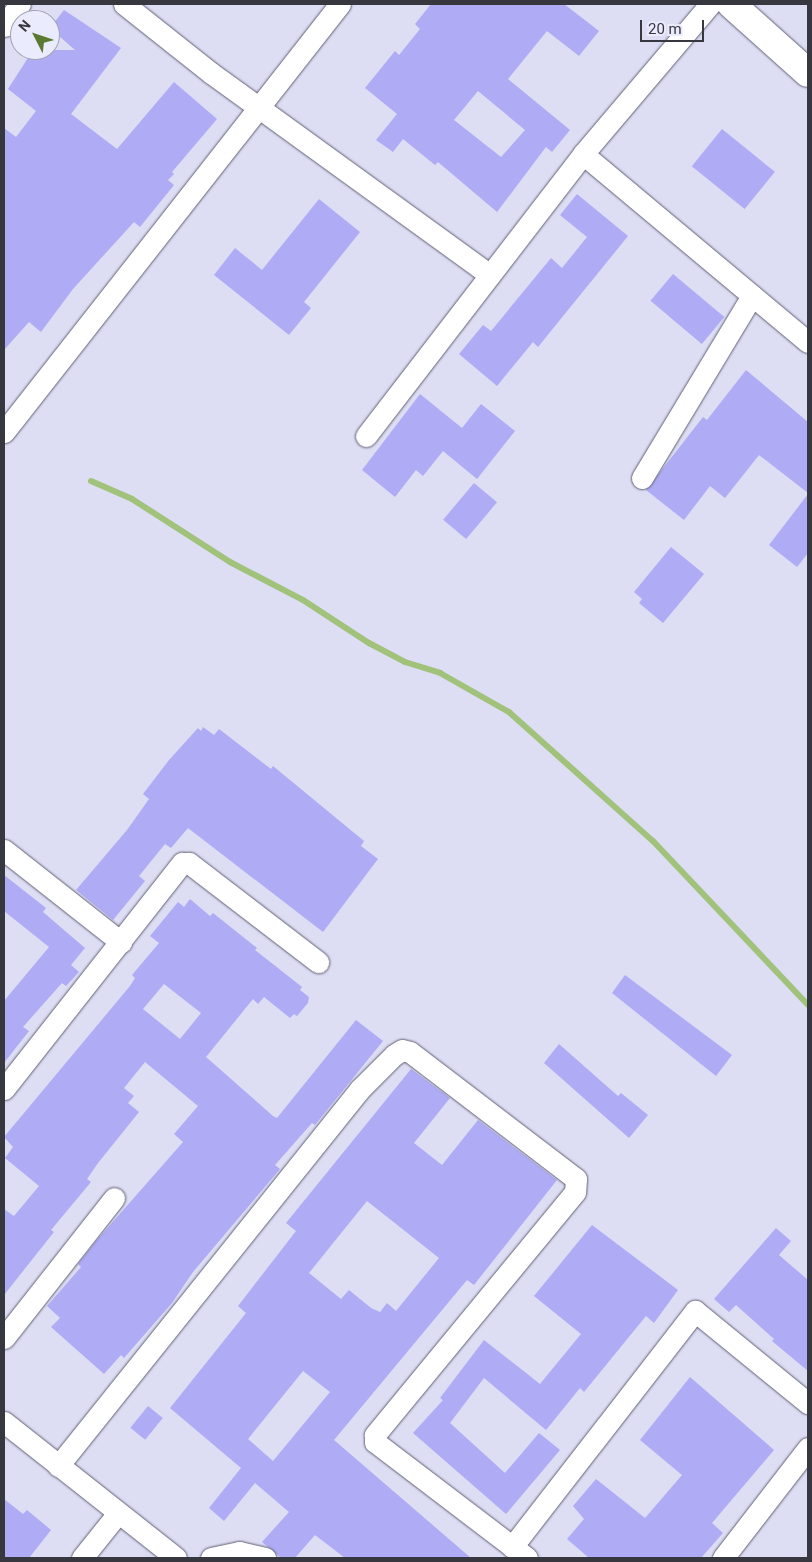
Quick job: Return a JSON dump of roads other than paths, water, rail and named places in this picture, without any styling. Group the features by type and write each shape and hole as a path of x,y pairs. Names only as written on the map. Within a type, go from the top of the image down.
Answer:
{"street":[{"path":"4,26 20,4"},
{"path":"124,4 211,73 260,106 490,275"},
{"path":"4,432 340,4"},
{"path":"366,436 583,154 710,4"},
{"path":"737,5 808,73"},
{"path":"583,154 808,342"},
{"path":"642,478 752,296"},
{"path":"4,850 121,942"},
{"path":"4,1089 182,863 189,863 318,962"},
{"path":"58,1466 358,1090 394,1055 402,1050 410,1052 576,1179 575,1192 375,1435 375,1442 519,1553 695,1311 808,1403"},
{"path":"4,1338 114,1198"},
{"path":"4,1422 176,1558"},
{"path":"722,1558 808,1448"},
{"path":"82,1558 118,1513"},
{"path":"211,1558 239,1552 265,1558"}],"waterway":[{"path":"91,481 132,499 230,562 303,600 369,643 405,662 440,673 509,712 653,841 808,1005"}]}
